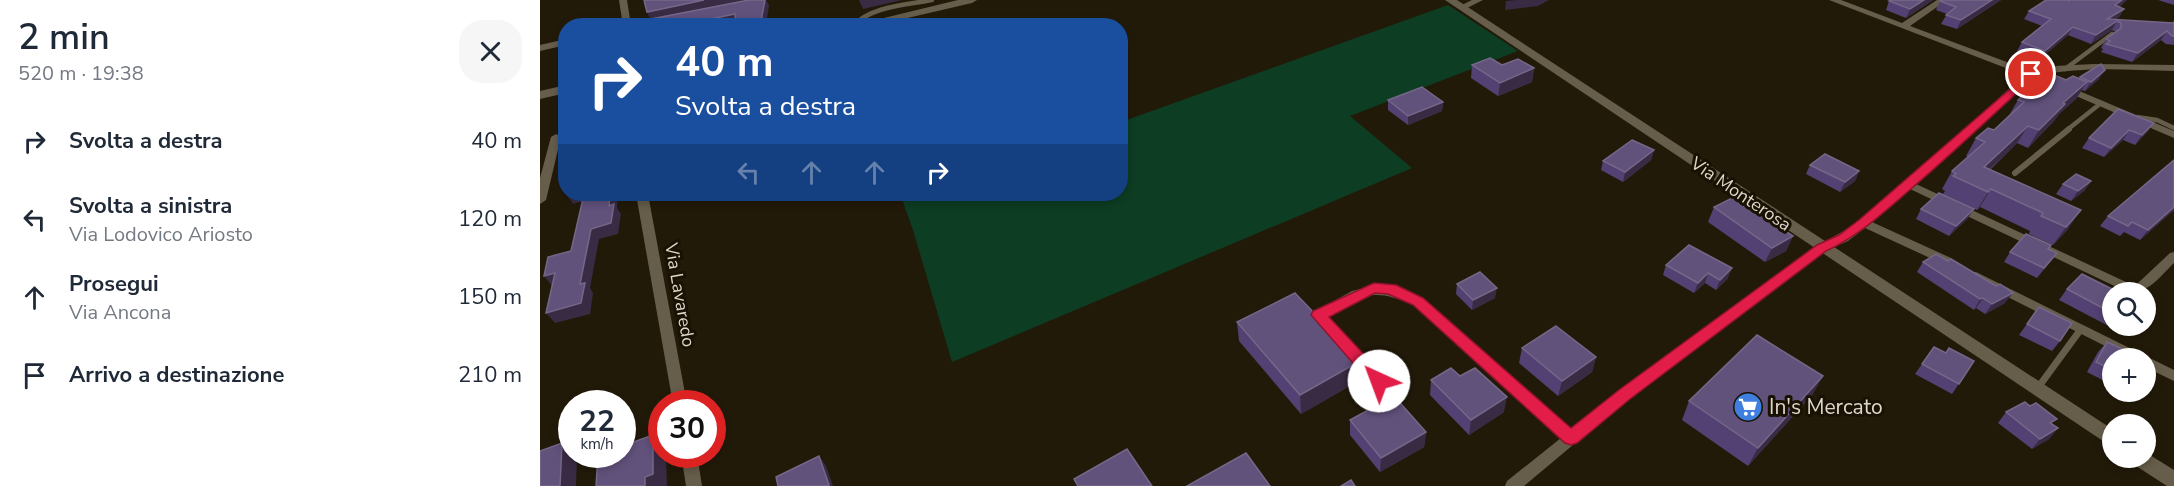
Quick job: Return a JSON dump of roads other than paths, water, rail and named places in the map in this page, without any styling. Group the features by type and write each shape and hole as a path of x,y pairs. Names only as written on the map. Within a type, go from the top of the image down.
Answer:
{"main road":[{"path":"890,18 972,0"},
{"name":"Via Monterosa","path":"1456,2 1821,248 2102,432"},
{"path":"540,95 558,91"},
{"path":"2155,468 2174,480"}],"street":[{"path":"623,0 626,18"},
{"path":"1456,2 1479,0"},
{"path":"1833,0 2031,74 2174,135"},
{"path":"1904,26 1943,0"},
{"path":"540,48 558,44"},
{"path":"1513,486 1624,394 1821,248 1844,238 1864,223 2031,74 2065,69 2174,68"},
{"path":"540,200 556,137"},
{"path":"1908,184 2123,286 2136,289 2142,286 2174,256"},
{"name":"Via Lavaredo","path":"643,201 677,390"},
{"path":"1864,223 1959,267 2120,348"},
{"path":"1379,381 1319,315 1374,288 1390,289 1418,302 1571,438"},
{"path":"2156,367 2174,376"},
{"path":"691,468 694,486"}],"lane":[{"path":"859,18 932,0"},
{"path":"2065,69 2112,34"},
{"path":"2014,172 2102,103"},
{"path":"2131,116 2157,120 2174,128"},
{"path":"2037,389 2081,329"}],"place":[{"name":"In's Mercato","path":"1748,407"}]}
